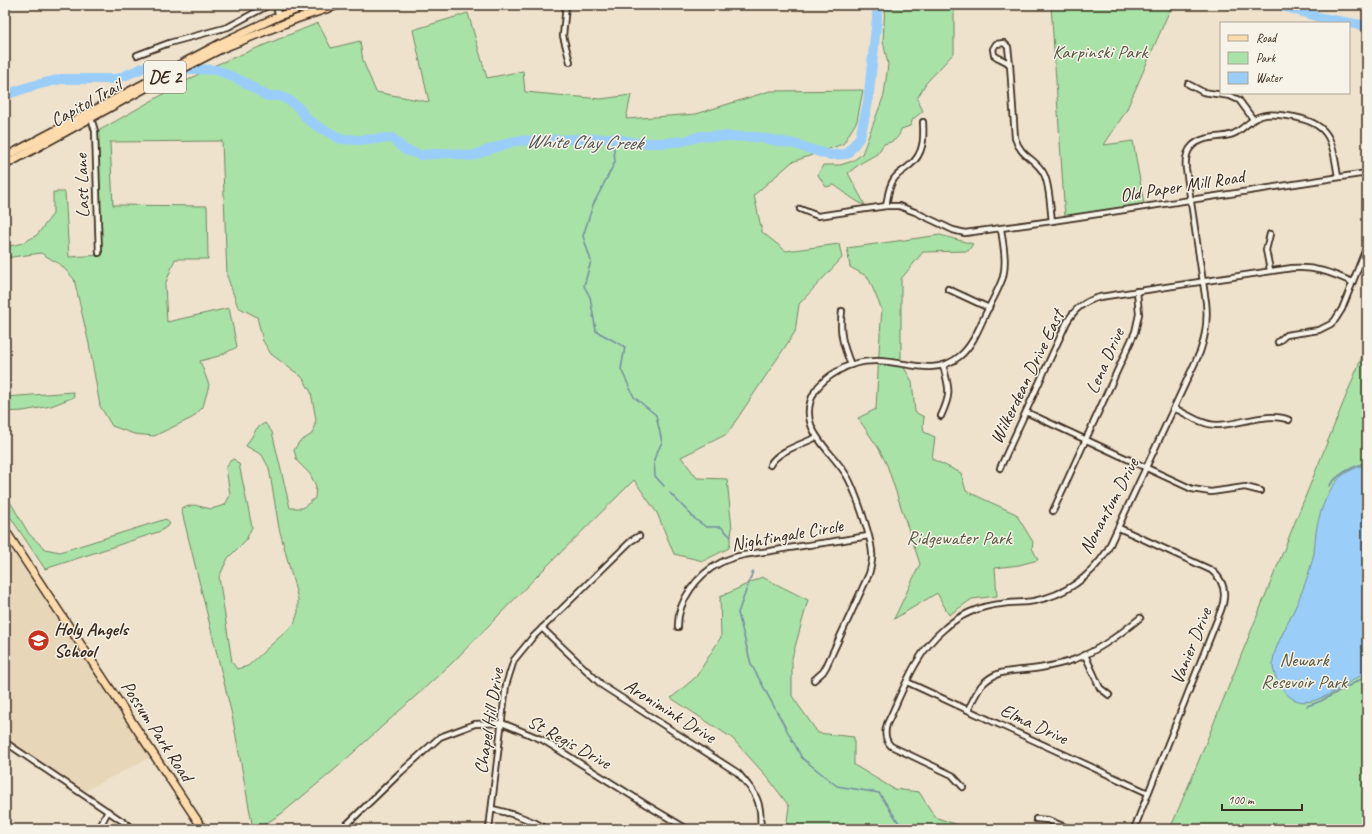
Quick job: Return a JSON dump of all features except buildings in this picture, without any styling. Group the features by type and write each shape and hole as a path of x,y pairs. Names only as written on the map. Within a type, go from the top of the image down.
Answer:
{"main road":[{"name":"Capitol Trail","path":"5,156 106,107 279,16 309,5"},
{"name":"Capitol Trail","path":"222,45 338,5"},
{"name":"Capitol Trail","path":"5,165 91,118 106,107"},
{"name":"Possum Park Road","path":"5,530 204,829"}],"street":[{"path":"137,55 169,43 228,27 269,5"},
{"path":"275,5 279,16"},
{"path":"566,5 563,36 570,62"},
{"path":"1010,65 1005,60 994,55 993,49 996,44 1002,42 1007,45 1009,50 1015,138 1019,149 1037,165 1044,174 1052,221"},
{"path":"1188,84 1203,92 1230,96 1239,100 1253,119 1272,114 1305,119 1317,125 1326,133 1332,144 1338,177"},
{"name":"Last Lane","path":"91,118 95,132 99,253"},
{"name":"Nonantum Drive","path":"963,787 952,775 894,749 888,743 885,735 886,728 923,650 951,623 967,613 986,606 1042,599 1069,588 1086,576 1102,559 1119,528 1200,352 1205,336 1207,312 1190,200 1186,158 1191,148 1196,143 1206,139 1230,135 1240,130 1253,119"},
{"path":"886,206 888,193 894,179 898,174 912,164 920,153 924,138 923,122"},
{"name":"Old Paper Mill Road","path":"800,209 818,216 886,206 900,206 953,230 959,232 970,232 1001,229 1367,173"},
{"path":"814,680 823,672 826,666 869,574 872,560 871,545 853,489 848,478 817,437 809,419 812,398 821,384 850,365 876,360 923,367 943,365 956,360 967,349 976,336 1003,275 1005,259 1001,229"},
{"path":"1270,234 1266,250 1270,270"},
{"path":"1278,342 1286,335 1319,330 1331,324 1339,316 1367,246"},
{"name":"Wilkerdean Drive East","path":"1000,468 1067,322 1080,305 1093,299 1137,291 1270,270 1292,268 1312,268 1330,272 1352,282"},
{"path":"948,289 988,308"},
{"name":"Lena Drive","path":"1053,511 1137,326 1139,306 1137,291"},
{"path":"842,311 840,323 841,338 850,365"},
{"path":"941,416 948,401 949,393 943,365"},
{"path":"1174,408 1204,422 1216,425 1276,416 1290,420"},
{"path":"1026,412 1199,491 1211,492 1246,487 1261,491"},
{"path":"770,465 779,455 817,437"},
{"name":"Vanier Drive","path":"1119,528 1211,570 1222,582 1224,592 1224,604 1134,829"},
{"name":"Chapel Hill Drive","path":"489,829 506,685 514,660 542,628 631,541 639,536"},
{"name":"Nightingale Circle","path":"678,627 681,606 691,590 707,572 720,563 747,555 868,536"},
{"path":"968,710 981,686 986,680 997,673 1010,670 1035,669 1052,666 1084,655 1118,635 1140,618"},
{"name":"Aronimink Drive","path":"542,628 603,686 738,773 753,790 759,804 761,816 760,829"},
{"path":"1084,655 1100,688 1109,695"},
{"name":"Elma Drive","path":"907,682 1148,792"},
{"name":"St Regis Drive","path":"342,829 440,737 475,724 502,723 543,740 687,829"},
{"path":"5,742 134,829"},
{"path":"492,809 519,815 532,820 547,829"},
{"path":"99,829 108,811"},
{"path":"1036,819 1048,820 1070,829"}],"shaded area":[{"name":"Holy Angels School","path":"5,541 151,757 84,791 5,739"}],"green space":[{"path":"885,5 954,5 954,53 926,83 917,99 923,111 913,119 910,126 901,129 895,140 884,144 877,154 861,163 848,173 865,205 854,200 834,185 826,187 818,175 823,165 840,165 853,161 862,154 884,95 888,64 883,41"},
{"name":"Karpinski Park","path":"1051,5 1172,5 1126,111 1104,145 1133,141 1144,204 1065,218"},
{"path":"468,13 487,78 523,71 525,92 601,99 631,95 626,119 696,114 770,91 863,90 857,121 843,144 792,162 754,195 762,232 786,251 839,244 842,258 799,304 795,332 727,434 681,457 697,478 727,479 732,529 729,548 703,561 674,554 657,513 634,480 451,664 333,771 281,814 257,829 253,829 232,715 181,508 194,505 211,509 225,505 230,495 226,468 230,461 234,459 239,464 252,527 246,540 228,558 219,577 232,662 237,669 248,666 294,624 298,612 298,599 279,528 269,468 262,455 246,446 257,428 265,423 272,432 290,508 303,508 315,498 316,486 310,474 297,461 294,450 299,442 312,434 316,420 311,392 302,377 271,354 263,341 257,317 238,307 227,276 222,141 110,142 113,205 207,206 208,259 175,259 165,285 167,322 229,308 237,347 219,356 200,361 209,385 203,407 192,418 154,436 134,434 112,426 100,406 89,344 74,279 61,265 41,253 5,258 5,247 23,243 37,235 53,214 53,192 65,192 69,257 102,255 96,138 100,130 213,66 318,23 331,48 360,41 363,61 376,92 429,102 413,30"},
{"name":"Ridgewater Park","path":"940,235 973,244 968,251 923,252 901,279 901,363 912,381 915,412 924,417 924,432 935,437 932,459 961,473 966,491 1016,514 1033,542 1032,548 1038,560 1019,565 995,568 997,596 972,599 949,615 937,593 894,619 920,564 887,465 879,449 858,418 876,409 882,310 868,277 850,267 847,248"},
{"name":"Newark Resevoir Park","path":"1367,344 1367,829 1170,829 1192,777"},
{"path":"73,392 74,397 51,406 23,411 5,412 5,397"},
{"path":"5,493 29,534 45,549 60,552 166,519 170,524 161,531 45,569 5,509"},
{"path":"762,577 808,600 792,658 792,696 818,733 854,737 854,765 894,789 919,792 935,817 969,829 786,829 789,806 768,778 732,738 671,698 696,677 721,637 720,597"}],"water":[{"path":"1367,464 1367,673 1319,699 1309,702 1299,701 1287,695 1279,683 1273,670 1275,653 1280,638 1300,597 1308,575 1314,553 1317,525 1326,499 1332,487 1342,476"}],"waterway":[{"name":"White Clay Creek","path":"5,95 32,86 61,79 117,79 145,67 217,70 242,81 267,96 280,96 290,101 299,108 307,119 341,139 358,140 392,138 405,150 421,155 448,153 471,156 514,141 613,138 636,143 664,143 684,141 701,136 756,137 794,144 829,155 847,154 860,137 868,102 877,18 877,5"},
{"name":"White Clay Creek","path":"1280,5 1322,18 1344,22"},
{"name":"White Clay Creek","path":"1350,23 1367,26"},
{"path":"613,138 615,162 593,205 583,236 591,261 584,286 590,297 596,331 625,347 621,369 634,397 656,415 662,442 654,459 655,476 664,486"},
{"path":"1329,486 1337,477 1346,471 1367,462"},
{"path":"670,493 695,519 706,527 721,527 731,537"},
{"path":"753,571 738,613 751,664 802,758 837,786 879,793 899,823 900,829"},
{"path":"1307,706 1321,701 1367,676"}],"place":[{"name":"Holy Angels School","path":"38,640"}]}
